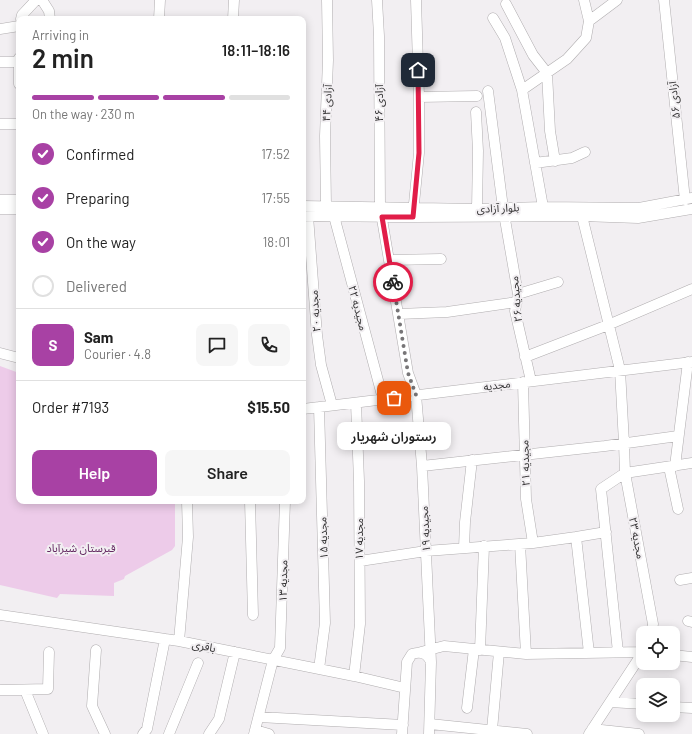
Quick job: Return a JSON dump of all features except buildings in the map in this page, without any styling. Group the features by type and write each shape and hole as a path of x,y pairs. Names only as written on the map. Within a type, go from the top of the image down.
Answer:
{"street":[{"path":"22,16 36,0"},
{"path":"42,0 49,11 50,16"},
{"path":"158,16 160,0"},
{"path":"233,16 234,0"},
{"name":"آزادی ۴۴","path":"326,206 325,136 328,60 327,0"},
{"name":"آزادی ۴۶","path":"377,0 379,36 381,212 398,314"},
{"path":"413,213 419,153 416,0"},
{"path":"522,90 567,59 586,38 589,21 584,0"},
{"path":"589,21 617,0"},
{"name":"آزادی ۵۶","path":"664,0 688,199"},
{"path":"506,4 533,55 546,73 550,130 556,161"},
{"path":"493,18 505,38 522,90 543,207"},
{"path":"0,29 16,26"},
{"path":"0,62 16,62"},
{"name":"مجیدیه ۲۶","path":"488,92 517,298 515,311 525,357 527,382"},
{"path":"419,98 477,96"},
{"path":"476,112 478,150 477,209"},
{"path":"0,124 16,124"},
{"path":"535,163 572,158 585,152"},
{"name":"بلوار آزادی","path":"306,206 326,206 381,212 504,213 582,216 688,199"},
{"path":"0,200 16,200"},
{"name":"بلوار آزادی","path":"413,213 477,209 504,213 543,207 601,212 638,218 692,209"},
{"path":"0,209 16,209"},
{"name":"بلوار آزادی","path":"306,216 334,216 381,212"},
{"name":"مجدیه ۲۰","path":"306,216 321,365 332,406"},
{"name":"مجیدیه ۲۲","path":"334,216 383,399"},
{"name":"مجدیه ۲۳","path":"582,216 620,370 625,473 653,626"},
{"path":"390,260 441,259"},
{"path":"398,314 447,312 517,298 558,282"},
{"path":"525,357 692,289"},
{"name":"مجیدیه ۱۹","path":"398,314 408,373 416,395 422,466 426,550 426,651 431,662 430,729"},
{"path":"0,353 16,357"},
{"path":"678,509 672,467 678,436 687,407 690,362"},
{"name":"مجدیه","path":"306,409 690,362"},
{"name":"مجیدیه ۲۱","path":"527,382 525,454 526,500 533,544"},
{"name":"مجدیه ۱۷","path":"354,676 360,624 359,481 356,402"},
{"name":"مجدیه ۱۵","path":"319,407 325,623 319,669"},
{"path":"422,466 624,444 678,436"},
{"path":"464,548 465,522 472,460"},
{"path":"618,652 601,489 625,473 692,463"},
{"path":"179,641 188,537 187,504"},
{"path":"250,504 253,615"},
{"name":"مجدیه ۱۳","path":"255,732 273,660 280,648 285,504"},
{"path":"360,561 426,550 533,544 606,532"},
{"path":"576,537 589,653"},
{"path":"520,544 526,654"},
{"path":"467,708 477,650 484,546"},
{"path":"680,580 692,578"},
{"name":"باقری","path":"0,615 179,641 354,676 405,688"},
{"path":"143,734 146,729 165,639"},
{"path":"259,717 402,729 407,662 409,658 412,654 444,646 526,654 636,652"},
{"path":"96,650 92,706 104,734"},
{"path":"0,690 48,689 48,652"},
{"path":"209,734 219,719 235,652"},
{"path":"492,730 499,652"},
{"path":"680,656 692,657"},
{"path":"169,734 198,663"},
{"path":"636,663 591,731 638,734"},
{"path":"25,690 43,734"},
{"path":"610,702 636,704"},
{"path":"680,707 692,708"},
{"path":"430,729 492,730 527,734"},
{"path":"255,732 269,734"}],"green space":[{"name":"قبرستان شیرآباد","path":"0,366 16,372 16,504 175,504 175,546 172,550 125,576 124,579 114,583 114,596 60,594 57,598 0,585"}],"way so far":[{"path":"393,282 408,373 416,395 394,398"}],"place":[{"name":"رستوران شهریار","path":"394,398"}],"route":[{"path":"393,282 382,217 413,217 419,153 418,70"}]}
